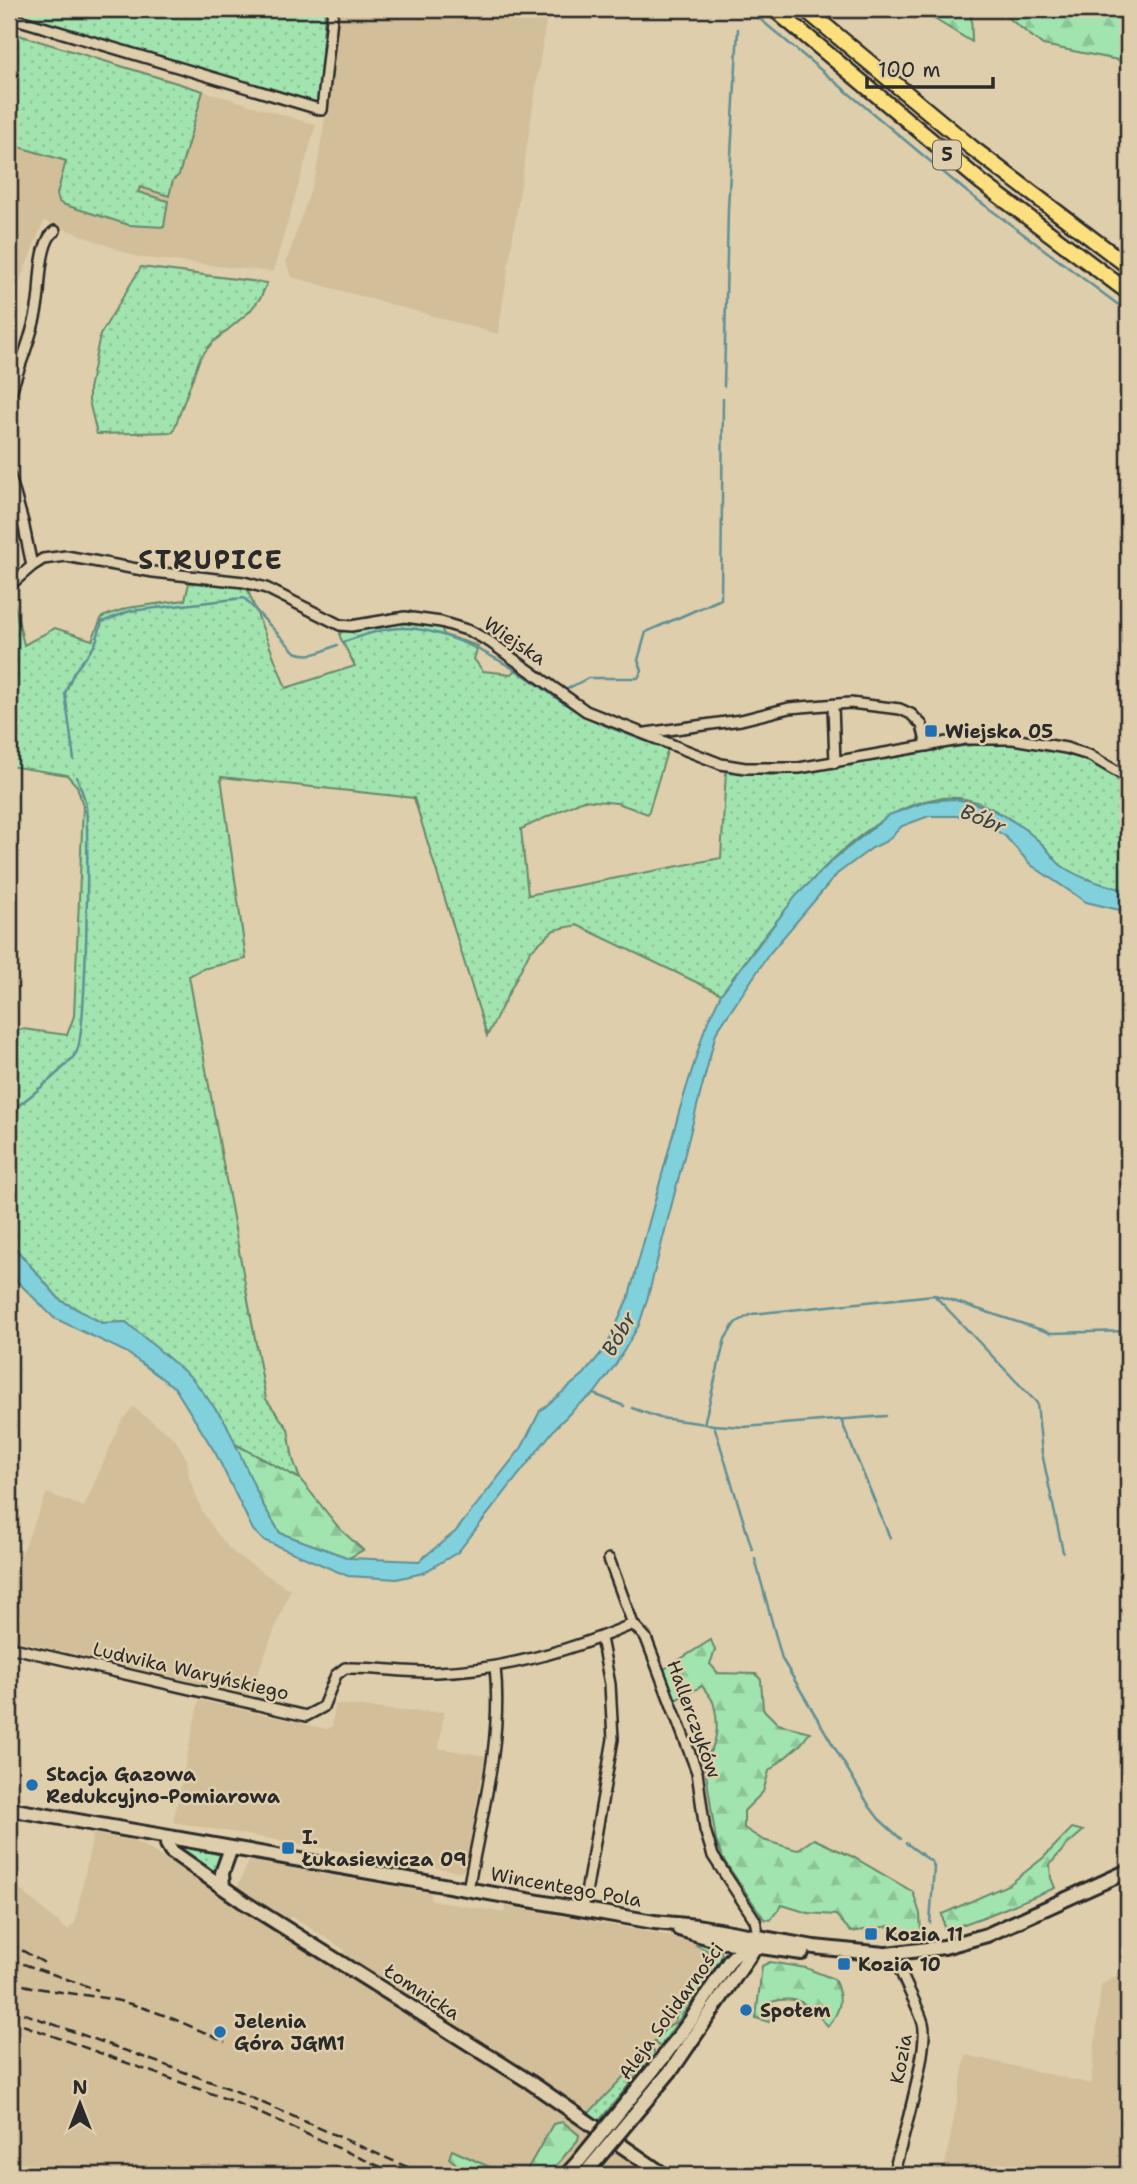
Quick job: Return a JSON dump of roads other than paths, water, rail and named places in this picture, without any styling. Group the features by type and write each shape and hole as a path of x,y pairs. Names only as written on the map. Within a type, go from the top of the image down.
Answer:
{"main road":[{"name":"5","path":"774,9 971,174 1128,292"},
{"name":"5","path":"805,9 971,147 1128,266"}],"street":[{"path":"9,17 322,110 332,9"},
{"path":"9,399 32,333 44,252 49,235 55,232"},
{"path":"9,473 32,566"},
{"name":"Wiejska","path":"9,586 43,559 66,555 153,572 244,582 266,588 340,625 351,626 405,617 441,622 470,631 490,642 586,711 721,764 745,768 799,768 965,739 1026,741 1089,755 1128,778"},
{"name":"Wiejska","path":"646,733 741,720 789,708 850,703 900,709 911,714 922,726 927,746"},
{"path":"833,705 835,763"},
{"name":"Hallerczyków","path":"608,1559 633,1624 646,1638 697,1772 705,1830 713,1856 755,1920 753,1940"},
{"path":"468,1890 496,1727 498,1697 495,1667 601,1638 633,1624"},
{"path":"583,1910 613,1739 610,1684 601,1638"},
{"name":"Ludwika Waryńskiego","path":"9,1647 300,1715 313,1714 323,1707 340,1670 353,1668 438,1672 495,1667"},
{"name":"Wincentego Pola","path":"9,1809 583,1910 697,1926 834,1957 862,1959 944,1947 987,1935 1128,1871"},
{"name":"Łomnicka","path":"169,1837 167,1844 171,1851 223,1887 530,2082 664,2175"},
{"path":"223,1887 222,1873 230,1848"},
{"name":"Wincentego Pola","path":"662,1923 720,1941 753,1940"},
{"name":"Aleja Solidarności","path":"566,2175 662,2059 730,1960 753,1940"},
{"name":"Aleja Solidarności","path":"586,2173 673,2068 714,2011 753,1940"},
{"path":"720,1941 727,1947 730,1960"},
{"name":"Kozia","path":"890,1954 924,2025 925,2048 893,2175"}],"water":[{"name":"Bóbr","path":"954,799 991,809 1014,822 1035,837 1059,864 1070,871 1094,882 1128,891 1128,912 1086,902 1031,865 1005,836 966,816 929,816 902,826 887,841 872,848 837,874 769,954 716,1033 647,1300 639,1325 616,1364 594,1394 578,1405 557,1426 458,1552 423,1573 397,1579 348,1576 263,1540 253,1530 216,1454 175,1388 126,1352 54,1318 9,1273 9,1241 60,1300 102,1323 126,1322 192,1378 226,1423 262,1503 280,1533 349,1558 419,1561 455,1532 522,1447 540,1411 584,1374 607,1346 629,1296 679,1112 705,1028 721,994 796,896 834,859 889,815 928,801"}],"waterway":[{"path":"748,9 967,192 1128,312"},
{"path":"724,386 728,209 738,29"},
{"path":"567,689 588,678 638,678 642,670 638,660 646,632 721,599 723,399"},
{"path":"74,760 65,693 74,672 95,645 102,622 130,611 244,598 295,652 311,654 337,645"},
{"path":"344,642 395,628 442,635 503,662 555,697 557,695"},
{"path":"555,697 595,721 665,748"},
{"path":"9,1110 13,1110 64,1067 76,1053 80,1039 85,976 87,856 86,807 77,777"},
{"path":"704,1424 725,1339 735,1323 752,1314 934,1295 1037,1403 1042,1453 1063,1552"},
{"path":"935,1295 1051,1333 1128,1331"},
{"path":"594,1394 624,1406"},
{"path":"632,1408 660,1418 714,1425 752,1549"},
{"path":"714,1425 744,1427 886,1416"},
{"path":"841,1420 890,1538"},
{"path":"755,1559 782,1659 870,1807 901,1839"},
{"path":"906,1843 932,1862 934,1867 930,1923"}],"railway":[{"path":"9,1943 48,1965"},
{"path":"9,1959 98,1990"},
{"path":"9,1981 144,2008 225,2042"},
{"path":"9,2008 236,2091 425,2175"},
{"path":"9,2020 232,2101 399,2175"}],"place":[{"name":"Wiejska 05","path":"931,731"},
{"name":"Stacja Gazowa Redukcyjno-Pomiarowa","path":"32,1785"},
{"name":"I. Łukasiewicza 09","path":"288,1848"},
{"name":"Kozia 11","path":"871,1934"},
{"name":"Kozia 10","path":"844,1964"},
{"name":"Społem","path":"746,2010"},
{"name":"Jelenia Góra JGM1","path":"220,2032"}],"district":[{"name":"STRUPICE","path":"211,559"}]}
